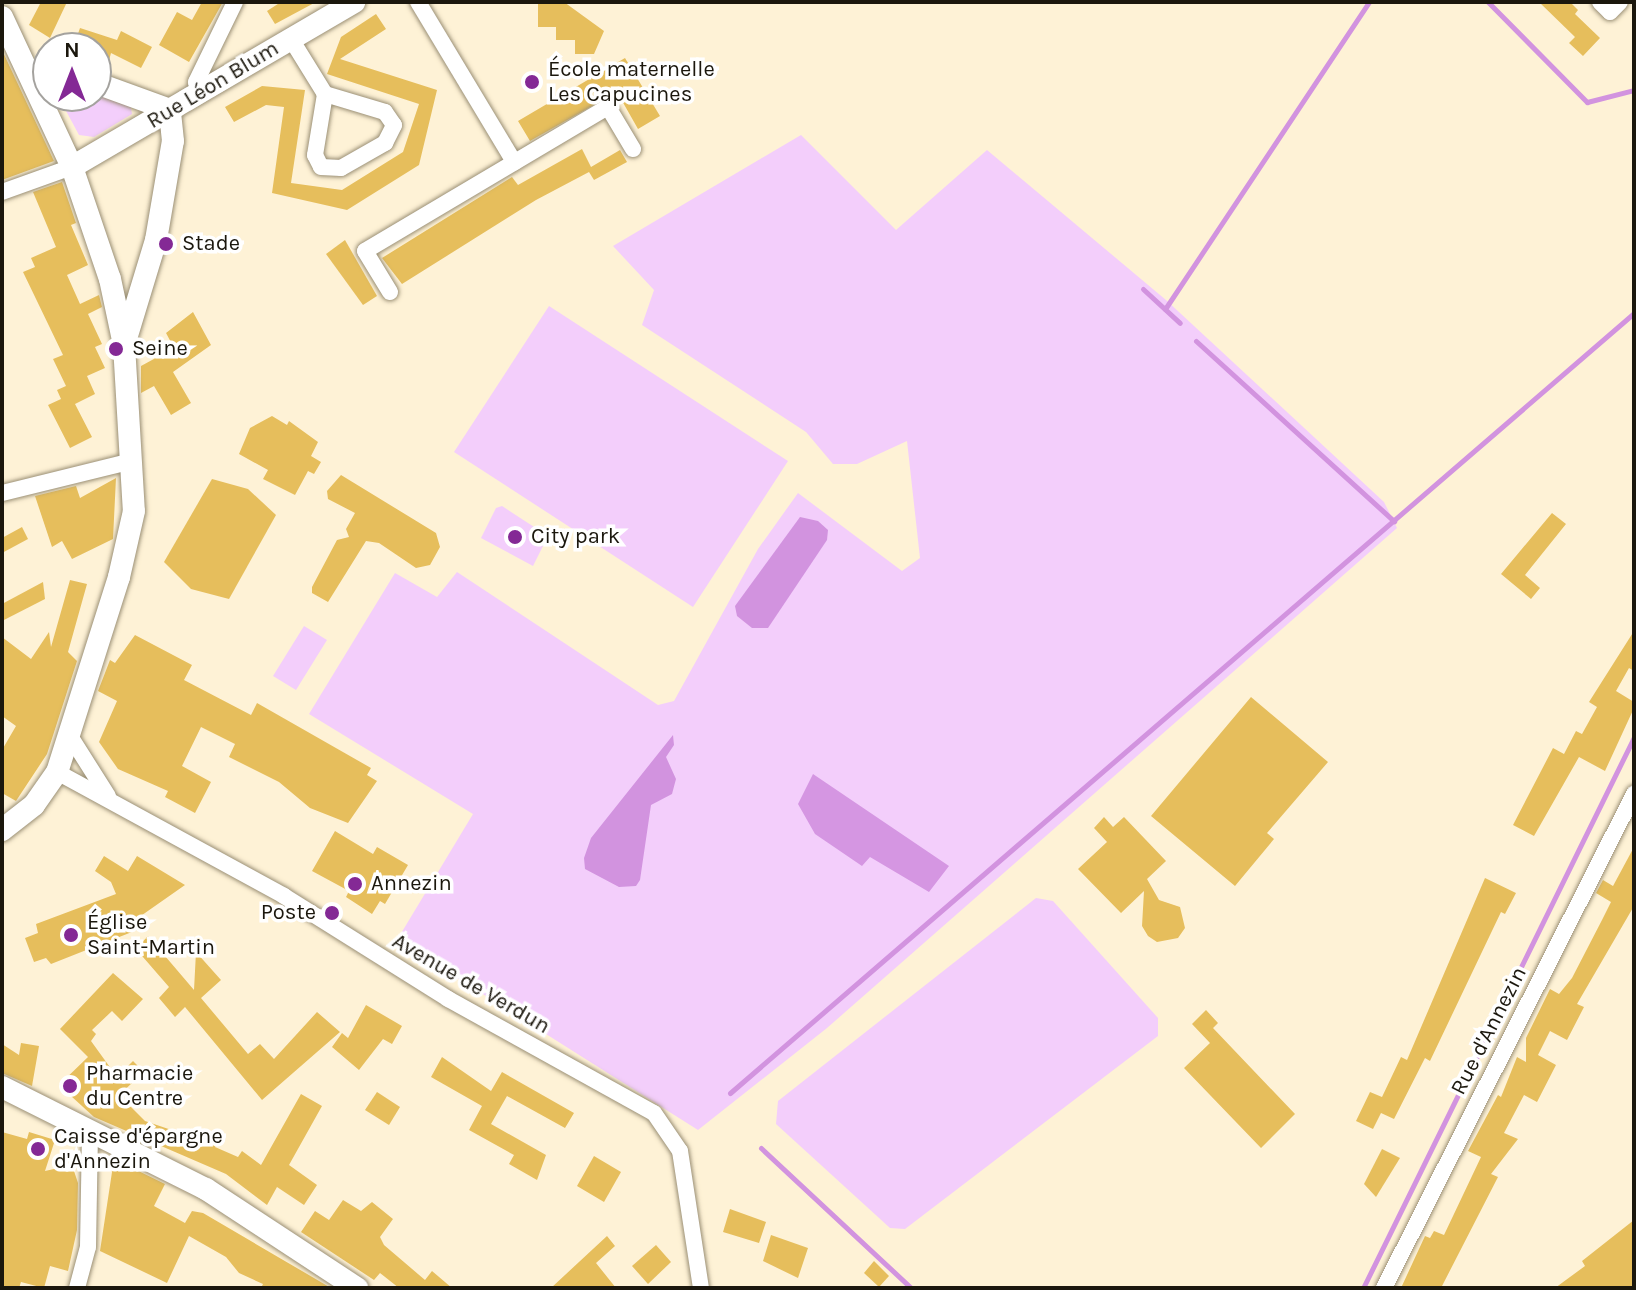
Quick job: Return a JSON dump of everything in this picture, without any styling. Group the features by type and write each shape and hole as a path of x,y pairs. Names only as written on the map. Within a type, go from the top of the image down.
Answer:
{"street":[{"path":"198,93 196,82 235,2"},
{"name":"Rue Léon Blum","path":"72,167 354,2"},
{"path":"418,2 514,162"},
{"path":"1600,2 1610,12 1620,2"},
{"path":"2,17 32,71"},
{"path":"291,39 325,94 315,155 321,167 341,168 385,143 394,125 385,112 325,94"},
{"path":"25,61 32,64"},
{"path":"112,89 170,110 173,141 156,240 124,345"},
{"path":"390,292 365,251 514,162 608,107 633,149"},
{"path":"2,830 34,805 59,765 132,532 132,461 124,345 110,279 52,112"},
{"path":"2,192 72,167"},
{"path":"2,493 132,461"},
{"name":"Avenue de Verdun","path":"70,736 108,796"},
{"name":"Avenue de Verdun","path":"59,765 89,770"},
{"name":"Avenue de Verdun","path":"59,765 89,792 108,796 284,896 448,999 654,1113 680,1151 701,1288"},
{"name":"Rue d'Annezin","path":"1384,1288 1634,794"},
{"path":"2,1087 206,1189 357,1288"},
{"path":"77,1288 88,1247 90,1133"}],"shaded area":[{"path":"112,93 129,97 132,114 94,137 79,135 67,112 112,112"},
{"path":"801,135 896,230 987,150 1166,300 1384,502 1397,528 827,1028 698,1130 397,940 473,814 309,714 395,573 437,597 457,572 658,705 674,701 758,549 798,493 902,571 920,558 907,441 857,464 833,464 806,432 642,325 654,290 613,246"},
{"path":"549,306 788,461 693,607 454,452"},
{"name":"City park","path":"502,506 548,536 533,566 481,538 496,508"},
{"path":"800,517 818,521 828,530 827,540 768,628 752,628 737,616 735,606"},
{"path":"304,626 327,640 296,690 273,676"},
{"path":"673,735 674,745 666,757 676,779 672,794 651,805 640,880 636,886 619,887 585,869 584,858 591,838"},
{"path":"813,774 949,866 929,892 870,857 862,866 815,834 798,804"},
{"path":"1036,898 1053,901 1158,1018 1158,1036 905,1229 890,1228 776,1124 778,1101"}],"building":[{"path":"41,2 67,2 53,32 40,32 29,25"},
{"path":"202,2 223,2 189,62 159,45 177,12 192,20"},
{"path":"281,2 316,2 275,24 267,11"},
{"path":"538,2 564,2 604,31 594,54 575,54 575,40 556,40 556,27 538,27"},
{"path":"1539,2 1570,2 1578,10 1575,14 1600,38 1583,56 1569,43 1575,37"},
{"path":"376,14 386,29 340,59 437,90 419,165 347,210 272,193 284,107 266,105 234,122 225,107 262,86 305,90 291,183 342,190 403,152 419,104 327,74 341,37"},
{"path":"121,31 152,47 141,68 112,54 112,38 117,40"},
{"path":"2,50 54,161 2,180"},
{"path":"625,58 660,116 638,129 617,92 530,141 518,121"},
{"path":"582,149 591,167 620,150 627,162 594,180 589,172 536,200 402,284 382,258 512,177 518,185"},
{"path":"62,182 76,223 71,225 88,265 67,275 80,304 99,295 102,307 88,314 102,344 95,347 105,368 87,376 95,394 75,404 92,437 70,448 48,405 61,399 57,390 66,386 53,359 63,355 23,272 35,267 31,258 56,247 33,192"},
{"path":"345,240 377,296 363,305 326,254"},
{"path":"193,312 211,345 173,372 191,403 171,415 154,386 141,393 141,366 174,348 166,333"},
{"path":"272,416 287,425 289,421 318,442 311,456 321,462 314,474 308,471 295,495 263,479 268,470 239,454 250,428"},
{"path":"341,475 436,533 440,547 430,565 416,568 379,543 366,541 328,602 312,593 312,587 337,540 349,537 346,529 355,513 328,499 327,491"},
{"path":"116,478 113,539 72,559 62,541 52,547 35,496 76,486 80,498"},
{"path":"212,479 248,489 276,515 229,599 191,589 164,562"},
{"path":"1552,513 1566,524 1525,575 1540,588 1531,599 1501,574"},
{"path":"22,527 28,539 2,553 2,538"},
{"path":"70,580 87,584 68,652 77,661 47,754 16,801 2,793 2,750 16,726 2,716 2,637 31,659 49,632 51,647"},
{"path":"43,582 45,599 2,621 2,604"},
{"path":"1634,631 1634,671 1629,668 1616,691 1634,702 1634,708 1605,771 1579,757 1534,836 1513,825 1553,748 1564,754 1576,731 1582,734 1597,707 1589,702"},
{"path":"135,635 192,665 184,680 251,715 257,703 371,768 367,775 377,781 348,823 310,808 279,782 229,757 235,744 201,727 182,766 211,782 195,813 165,797 168,791 118,769 99,742 117,701 98,691 110,660 115,663"},
{"path":"1251,697 1328,762 1267,833 1274,839 1235,886 1151,816"},
{"path":"1104,817 1113,827 1124,817 1166,861 1147,879 1159,900 1180,907 1185,928 1178,938 1157,942 1148,936 1142,926 1144,891 1121,913 1078,869 1107,842 1094,828"},
{"path":"335,831 373,854 377,847 408,865 385,904 380,901 372,914 346,897 349,891 312,871"},
{"path":"1634,847 1634,906 1577,1004 1584,1007 1567,1040 1550,1031 1538,1055 1556,1065 1537,1102 1524,1095 1504,1133 1518,1139 1491,1174 1498,1177 1441,1288 1401,1288 1425,1236 1430,1238 1434,1231 1444,1235 1481,1157 1468,1151 1498,1095 1501,1097 1517,1057 1526,1062 1526,1038 1550,989 1559,994 1572,978 1611,902 1596,893 1603,880 1613,886"},
{"path":"104,856 128,871 137,856 185,885 135,920 142,928 51,964 46,958 34,962 25,938 38,933 36,924 116,894 111,882 95,871"},
{"path":"1485,878 1516,893 1505,914 1501,912 1430,1061 1425,1058 1394,1119 1381,1113 1373,1129 1356,1121 1370,1092 1382,1097 1401,1057 1407,1060"},
{"path":"148,936 194,990 196,952 221,980 201,998 248,1054 260,1044 274,1059 317,1012 340,1032 262,1100 185,1007 175,1017 159,998 169,987 136,949"},
{"path":"113,973 143,999 122,1021 112,1011 92,1030 96,1034 91,1041 117,1077 133,1061 144,1072 119,1095 145,1121 198,1139 202,1132 219,1139 215,1147 238,1157 242,1151 261,1165 301,1094 322,1106 289,1165 317,1185 304,1205 277,1187 267,1205 226,1174 94,1117 59,1085 88,1057 60,1029"},
{"path":"366,1005 402,1026 392,1044 383,1039 359,1070 332,1047 342,1033 348,1038"},
{"path":"1206,1010 1218,1023 1213,1028 1295,1114 1261,1148 1184,1068 1210,1043 1192,1024"},
{"path":"21,1043 39,1046 32,1086 2,1073 2,1044 19,1055"},
{"path":"442,1057 491,1091 502,1072 574,1113 565,1128 507,1096 491,1124 546,1155 537,1180 509,1164 514,1155 469,1130 482,1106 431,1077"},
{"path":"377,1092 400,1107 389,1125 365,1110"},
{"path":"2,1132 27,1139 29,1132 55,1140 45,1171 72,1165 78,1183 77,1230 68,1271 50,1266 44,1288 21,1282 19,1288 2,1288"},
{"path":"1382,1149 1400,1158 1376,1197 1364,1184"},
{"path":"594,1156 621,1172 604,1202 577,1186"},
{"path":"114,1159 165,1184 154,1206 185,1223 192,1211 203,1213 331,1288 261,1288 263,1284 239,1273 226,1257 189,1236 167,1283 100,1251"},
{"path":"343,1200 361,1211 372,1202 393,1219 380,1237 384,1245 425,1280 432,1271 452,1288 399,1288 380,1273 374,1280 301,1232 315,1211 329,1220"},
{"path":"730,1209 766,1222 759,1243 723,1232"},
{"path":"1634,1220 1634,1288 1555,1288 1585,1266 1582,1261"},
{"path":"771,1235 808,1248 798,1278 763,1261"},
{"path":"607,1236 615,1246 596,1263 616,1288 551,1288"},
{"path":"656,1245 671,1262 648,1284 632,1266"},
{"path":"874,1261 889,1276 879,1287 864,1273"}],"waterway":[{"path":"1165,309 1369,2"},
{"path":"1488,2 1587,102 1634,90"},
{"path":"1143,289 1180,323"},
{"path":"730,1093 1634,313"},
{"path":"1196,341 1394,521"},
{"path":"1363,1288 1634,737"},
{"path":"761,1148 911,1288"}],"place":[{"name":"École maternelle Les Capucines","path":"532,82"},
{"name":"Stade","path":"166,244"},
{"name":"Seine","path":"116,349"},
{"name":"City park","path":"515,537"},
{"name":"Annezin","path":"355,884"},
{"name":"Poste","path":"332,913"},
{"name":"Église Saint-Martin","path":"71,935"},
{"name":"Pharmacie du Centre","path":"70,1086"},
{"name":"Caisse d'épargne d'Annezin","path":"38,1149"}]}
